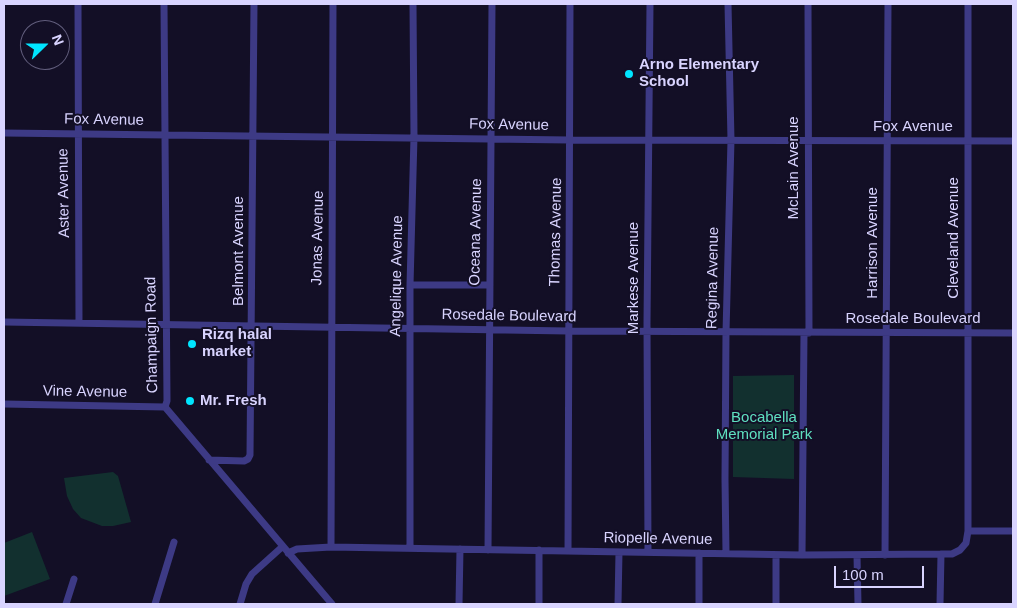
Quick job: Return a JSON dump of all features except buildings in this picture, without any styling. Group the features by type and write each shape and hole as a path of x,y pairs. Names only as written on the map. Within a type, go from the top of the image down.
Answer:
{"street":[{"name":"Aster Avenue","path":"78,4 79,323"},
{"name":"Champaign Road","path":"164,4 165,407 332,604"},
{"name":"Belmont Avenue","path":"209,460 244,461 250,455 254,4"},
{"name":"Jonas Avenue","path":"331,547 333,4"},
{"name":"Angelique Avenue","path":"410,548 410,285 414,137 413,4"},
{"name":"Oceana Avenue","path":"488,550 492,4"},
{"name":"Thomas Avenue","path":"568,551 570,4"},
{"name":"Markese Avenue","path":"648,552 647,331 650,4"},
{"name":"Regina Avenue","path":"726,553 726,332 731,140 728,4"},
{"name":"McLain Avenue","path":"802,555 807,333 808,4"},
{"name":"Harrison Avenue","path":"886,554 888,4"},
{"name":"Cleveland Avenue","path":"968,4 968,531"},
{"name":"Fox Avenue","path":"4,133 570,140 1013,141"},
{"path":"410,285 490,284"},
{"name":"Rosedale Boulevard","path":"4,322 568,331 1013,333"},
{"name":"Vine Avenue","path":"4,404 165,407"},
{"path":"968,531 1013,531"},
{"name":"Riopelle Avenue","path":"285,550 331,547 776,555 952,554 960,550 966,543 968,531"},
{"path":"155,604 174,542"},
{"path":"459,604 460,549"},
{"path":"240,604 246,584 252,574 285,550"},
{"path":"539,550 539,604"},
{"path":"618,552 618,604"},
{"path":"699,553 699,604"},
{"path":"857,554 858,604"},
{"path":"940,604 942,554"},
{"path":"776,555 776,604"},
{"path":"66,604 74,579"}],"green space":[{"name":"Bocabella Memorial Park","path":"794,375 794,479 733,477 733,376"},
{"path":"113,472 118,476 131,522 113,526 102,526 81,518 73,509 67,496 64,478"},
{"path":"32,532 50,579 4,596 4,543"}],"place":[{"name":"Arno Elementary School","path":"629,74"},
{"name":"Rizq halal market","path":"192,344"},
{"name":"Mr. Fresh","path":"190,401"}]}
